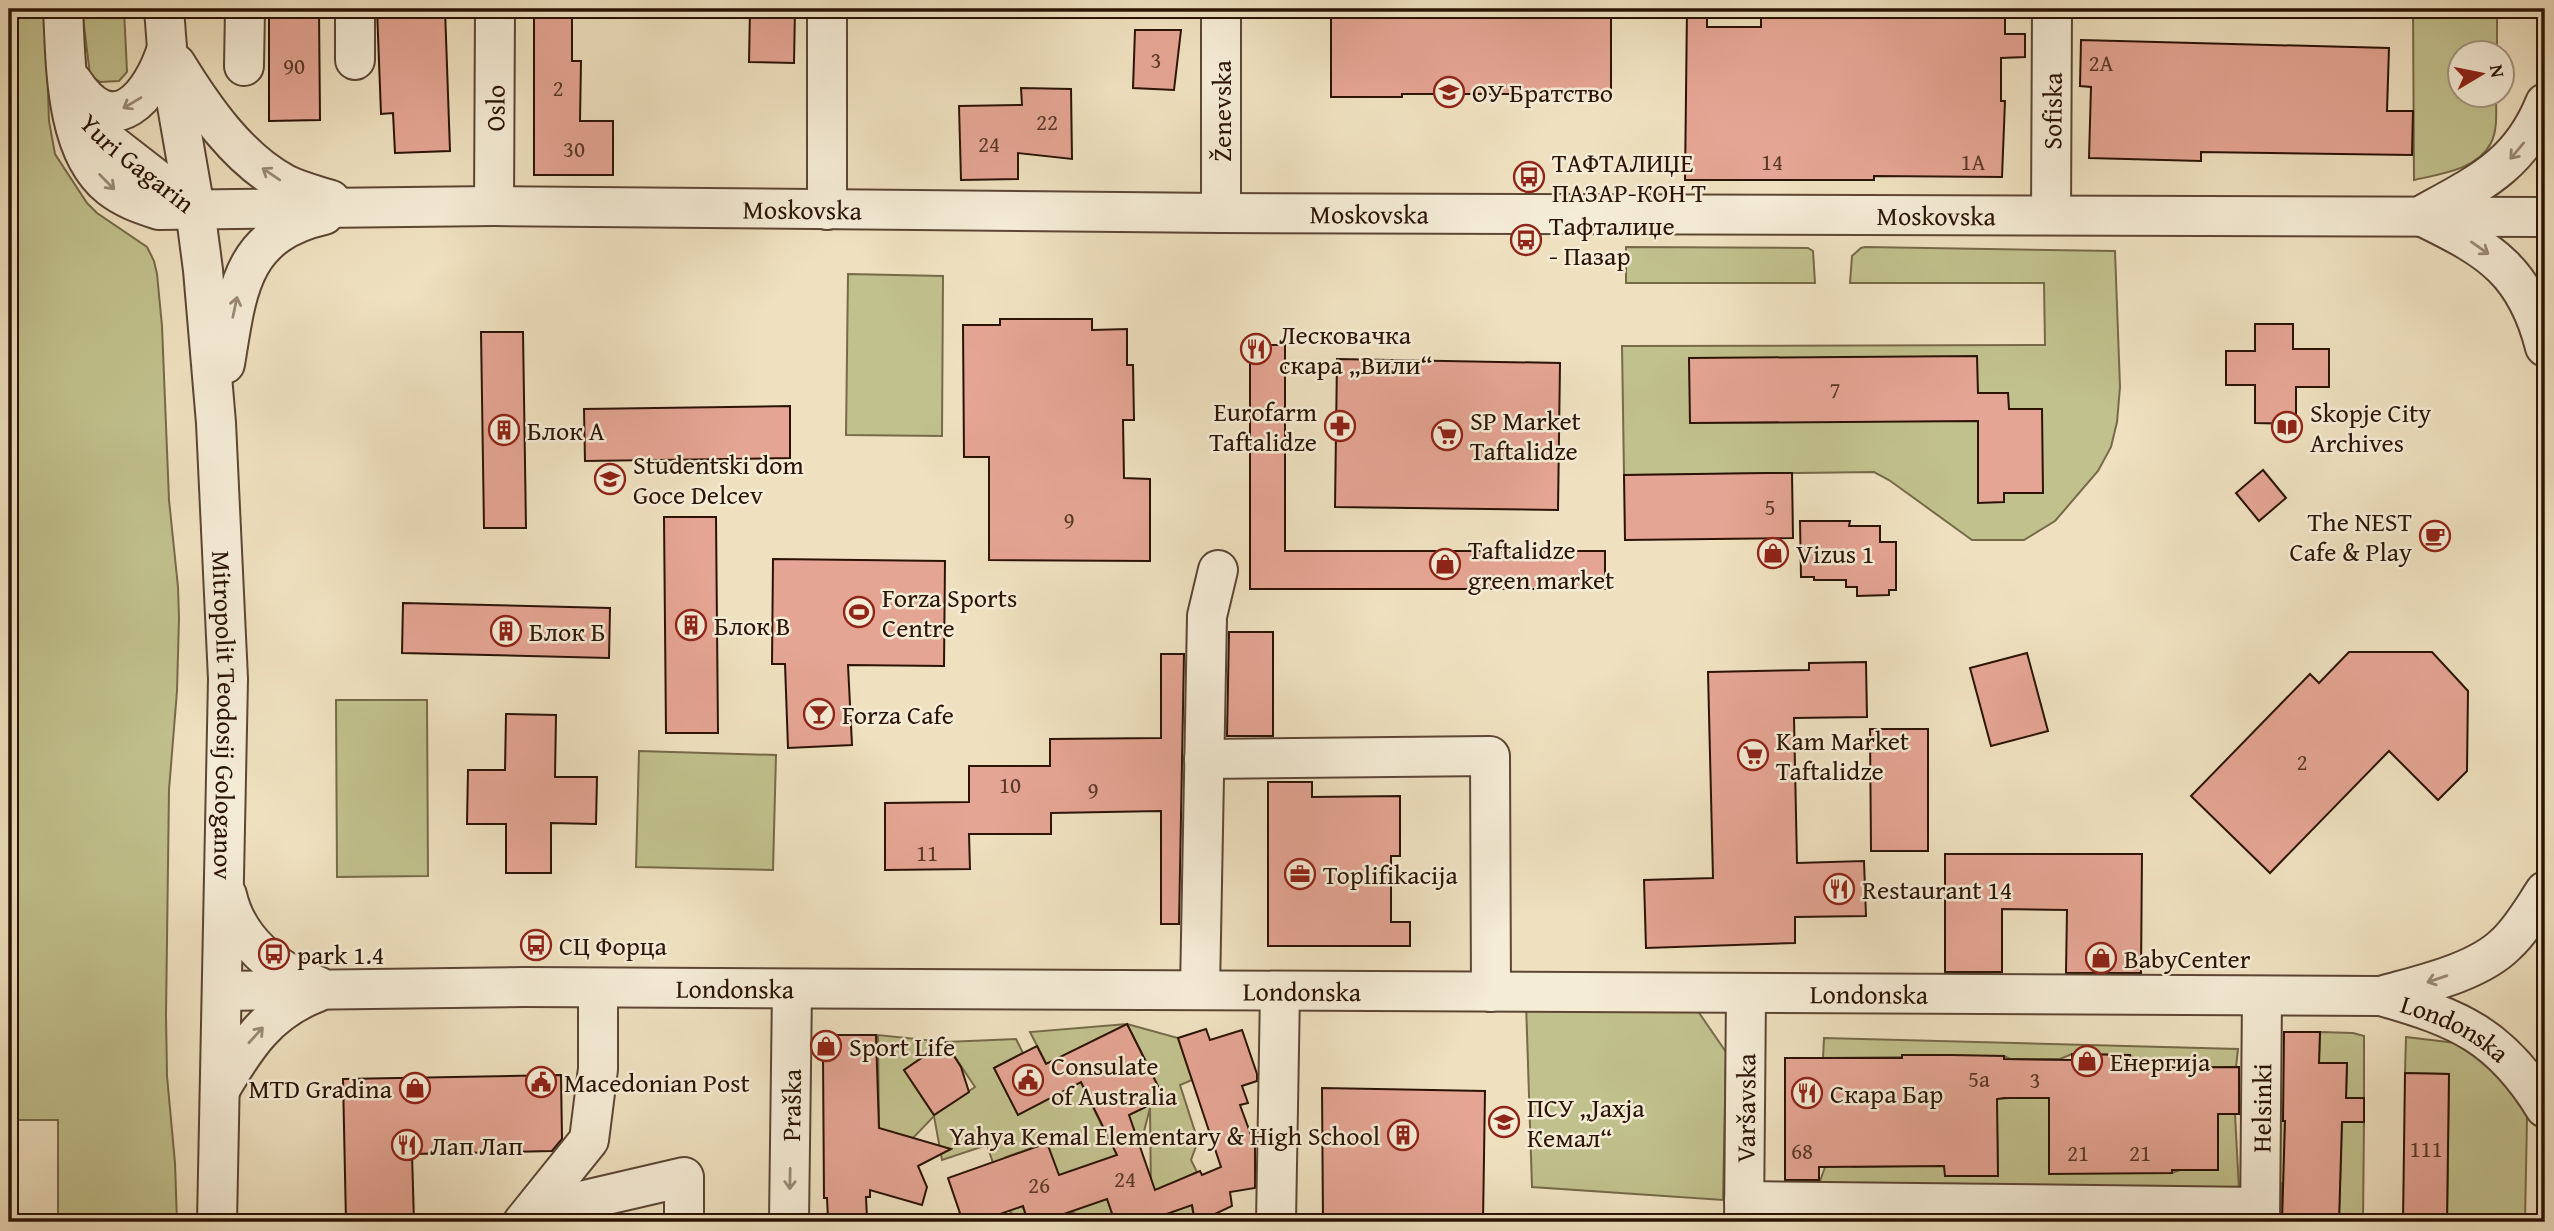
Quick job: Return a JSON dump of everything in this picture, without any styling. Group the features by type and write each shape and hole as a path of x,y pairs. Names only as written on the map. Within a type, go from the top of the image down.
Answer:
{"street":[{"name":"Yuri Gagarin","path":"63,9 69,85 81,115 110,143 195,209"},
{"name":"Mitropolit Teodosij Gologanov","path":"164,9 167,47 195,209 216,423 228,679 217,1222"},
{"path":"244,66 245,9"},
{"path":"355,9 355,60"},
{"name":"Oslo","path":"494,206 495,9"},
{"path":"827,9 827,210"},
{"name":"Ženevska","path":"1221,9 1221,213"},
{"name":"Sofiska","path":"2051,214 2052,9"},
{"path":"69,85 89,102 101,108 121,110 138,101 152,86 167,47"},
{"path":"167,47 202,103 249,158 286,184 356,207"},
{"path":"2420,215 2474,186 2512,158 2536,125 2545,103"},
{"name":"Moskovska","path":"195,209 494,206 1221,213 2545,217"},
{"path":"216,423 234,307 240,284 251,260 278,233 308,218 356,207"},
{"path":"2420,215 2483,249 2511,275 2530,302 2545,347"},
{"path":"1200,990 1207,616 1218,570"},
{"path":"1204,759 1490,756 1491,992"},
{"path":"225,882 231,909 239,927 252,945 288,973 328,989"},
{"name":"Londonska","path":"2381,996 2442,978 2491,956 2506,945 2545,891"},
{"path":"523,1222 589,1140 598,1069 598,988"},
{"name":"Londonska","path":"222,991 598,988 2381,996 2422,1008 2475,1031 2511,1060 2530,1083 2545,1108"},
{"path":"219,1092 250,1042 278,1013 293,1003 328,989"},
{"name":"Praška","path":"789,1222 792,989"},
{"path":"1276,1222 1280,992"},
{"name":"Varšavska","path":"1744,1212 1746,993"},
{"name":"Helsinki","path":"2260,1215 2262,996"},
{"path":"570,1222 584,1200 684,1177 684,1222"},
{"path":"1744,1212 2260,1215"}],"green space":[{"path":"9,9 45,9 49,121 55,154 87,203 97,213 147,247 157,274 162,326 169,500 179,618 177,691 169,790 166,1015 167,1076 177,1222 58,1222 58,1120 9,1120"},
{"path":"82,9 124,9 127,72 119,81 100,82 90,75"},
{"path":"2413,9 2497,9 2497,38 2446,38 2446,108 2496,108 2496,126 2491,143 2485,152 2467,165 2414,180"},
{"path":"1626,247 1808,248 1813,251 1815,283 1626,283"},
{"path":"1865,247 2115,251 2120,387 2117,422 2111,447 2098,471 2055,521 2024,540 1972,540 1874,472 1624,475 1622,346 2045,345 2044,283 1850,283 1852,256"},
{"path":"848,274 943,276 942,436 846,435"},
{"path":"336,700 427,700 428,876 337,877"},
{"path":"639,751 776,755 773,870 636,867"},
{"path":"1526,1003 1693,1004 1726,1052 1723,1200 1532,1187"},
{"path":"1127,1024 1178,1038 1192,1080 1180,1085 1198,1141 1191,1160 1197,1172 1186,1177 1195,1222 1158,1217 1151,1196 1150,1108 1140,1147 1095,1163 1115,1222 1097,1222 1071,1212 1047,1143 1006,1157 1028,1222 1024,1222 1009,1211 987,1145 942,1160 934,1116 913,1138 879,1132 878,1035 945,1042 1016,1039 1023,1053 994,1068 1018,1115 1061,1092 1030,1032","holes":["1127,1024 1154,1077 1141,1084 1151,1104 1103,1128 1067,1054","945,1042 975,1087 934,1115 904,1070"]},
{"path":"2320,1032 2364,1036 2364,1098 2346,1098 2347,1064 2319,1063"},
{"path":"2406,1037 2456,1043 2478,1055 2519,1099 2527,1117 2525,1222 2447,1222 2449,1074 2405,1073"},
{"path":"1824,1038 2238,1049 2236,1067 2150,1068 2129,1055 2072,1054 2060,1059 2010,1059 2004,1056 1823,1058"},
{"path":"2010,1098 2060,1098 2173,1114 2235,1114 2239,1190 1819,1184 1829,1156 1853,1167 1918,1166 1952,1103","holes":["1976,1120 1997,1120 1998,1176 1945,1176 1944,1128","2218,1132 2217,1170 2180,1170 2172,1173 2049,1173"]},
{"path":"2270,1121 2285,1121 2282,1215 2279,1215"},
{"path":"2342,1122 2364,1122 2363,1222 2347,1222 2347,1216 2339,1216"}],"building":[{"path":"269,9 319,9 320,120 269,121"},
{"path":"377,9 445,9 450,151 395,153 393,113 381,114"},
{"path":"750,9 795,9 794,63 749,62"},
{"path":"1331,9 1611,9 1611,94 1402,94 1402,97 1331,97"},
{"path":"1687,9 1707,9 1707,27 1761,27 1761,9 2002,9 2002,13 2005,13 2005,34 2025,34 2025,57 2001,58 2001,101 2005,101 2002,177 1874,176 1874,180 1685,180"},
{"path":"534,15 572,15 572,61 581,61 580,121 613,121 613,175 534,175"},
{"path":"1135,30 1181,30 1174,90 1133,88"},
{"path":"2081,40 2389,48 2387,111 2413,111 2412,155 2201,152 2201,161 2089,158 2091,87 2080,86"},
{"path":"1021,88 1071,89 1072,159 1018,153 1018,179 961,180 959,106 1022,105"},
{"path":"1000,319 1092,319 1092,330 1127,329 1127,365 1133,365 1134,420 1123,420 1124,478 1150,479 1150,561 989,560 989,457 964,457 963,325 1000,325"},
{"path":"2255,324 2293,324 2293,349 2329,349 2329,387 2296,387 2296,424 2255,423 2255,385 2226,385 2226,351 2255,351"},
{"name":"Блок А","path":"481,332 523,332 526,528 484,528"},
{"path":"1250,345 1285,345 1285,551 1605,551 1605,589 1250,589"},
{"path":"1977,356 1978,393 2008,393 2009,409 2042,409 2043,493 2004,493 2004,502 1978,503 1978,421 1690,423 1689,358"},
{"name":"SP Market Taftalidze","path":"1337,359 1560,363 1558,510 1335,507"},
{"path":"790,406 790,458 585,461 584,409"},
{"path":"2263,470 2286,498 2259,521 2236,493"},
{"path":"1792,473 1793,538 1625,540 1624,475"},
{"name":"Блок В","path":"664,517 716,517 718,733 666,733"},
{"path":"1800,521 1850,521 1849,526 1880,526 1880,542 1896,542 1896,590 1889,590 1889,595 1857,596 1857,587 1846,587 1846,580 1814,580 1814,577 1801,577"},
{"name":"Forza Sports Centre","path":"773,559 945,561 944,666 848,665 852,745 788,748 785,664 772,664"},
{"name":"Блок Б","path":"403,603 610,608 609,658 402,653"},
{"path":"1229,632 1273,632 1273,736 1227,736"},
{"path":"2349,652 2432,652 2468,691 2467,771 2438,800 2389,751 2270,873 2191,796 2310,674 2319,683"},
{"path":"2027,653 2048,731 1991,746 1970,668"},
{"path":"1161,654 1184,654 1179,924 1161,924 1161,811 1051,813 1051,834 969,834 970,869 885,870 885,803 969,802 969,766 1050,766 1050,739 1161,738"},
{"path":"1866,662 1867,717 1794,718 1797,863 1864,861 1866,916 1795,917 1795,943 1646,948 1644,880 1713,878 1708,672 1809,670 1809,663"},
{"path":"506,714 556,715 555,777 597,777 596,824 551,823 551,873 506,873 506,824 467,824 468,770 505,770"},
{"path":"1870,729 1928,729 1928,851 1871,851"},
{"name":"Toplifikacija","path":"1268,782 1312,782 1312,797 1400,796 1400,856 1391,856 1391,922 1410,922 1410,946 1268,946"},
{"path":"1945,854 2142,854 2141,973 2066,973 2067,910 2002,909 2002,972 1945,972"},
{"path":"1127,1024 1164,1098 1129,1115 1155,1190 1200,1171 1202,1175 1221,1167 1178,1038 1206,1029 1210,1040 1242,1030 1257,1074 1257,1081 1242,1086 1248,1103 1240,1105 1255,1146 1255,1188 1230,1192 1232,1206 1198,1222 1195,1222 1192,1205 1144,1222 1115,1222 1107,1199 1041,1222 1028,1222 1023,1206 977,1222 963,1222 948,1178 1047,1143 1059,1175 1117,1155 1081,1082 1018,1115 994,1068 1037,1046 1046,1064"},
{"path":"2284,1032 2320,1032 2319,1063 2347,1063 2346,1098 2364,1098 2364,1122 2342,1122 2339,1222 2282,1222"},
{"path":"835,1035 876,1035 879,1128 951,1149 918,1166 927,1187 922,1205 870,1190 870,1197 866,1197 867,1218 828,1219 827,1198 824,1198 823,1057 826,1046"},
{"path":"945,1042 961,1067 969,1092 934,1115 904,1070"},
{"path":"2072,1054 2130,1055 2129,1068 2239,1067 2239,1114 2218,1114 2218,1170 2049,1174 2049,1098 2004,1098 1997,1099 1998,1176 1945,1176 1944,1166 1819,1167 1819,1180 1785,1180 1785,1058 1902,1058 1902,1055 1952,1055 2072,1060"},
{"path":"2405,1073 2449,1074 2447,1222 2403,1222"},
{"path":"561,1075 562,1139 552,1151 412,1154 414,1222 346,1222 343,1079"},
{"name":"Yahya Kemal Elementary & High School","path":"1322,1088 1485,1091 1483,1222 1323,1222"}],"place":[{"name":"ОУ Братство","path":"1449,92"},
{"name":"ТАФТАЛИЏЕ ПАЗАР-КОН Т","path":"1529,177"},
{"name":"Тафталиџе - Пазар","path":"1526,240"},
{"name":"Лесковачка скара „Вили“","path":"1256,349"},
{"name":"Eurofarm Taftalidze","path":"1340,426"},
{"name":"Skopje City Archives","path":"2287,427"},
{"name":"Блок А","path":"504,430"},
{"name":"SP Market Taftalidze","path":"1447,435"},
{"name":"Studentski dom Goce Delcev","path":"610,479"},
{"name":"The NEST Cafe & Play","path":"2435,536"},
{"name":"Vizus 1","path":"1773,553"},
{"name":"Taftalidze green market","path":"1445,564"},
{"name":"Forza Sports Centre","path":"859,612"},
{"name":"Блок В","path":"691,625"},
{"name":"Блок Б","path":"506,631"},
{"name":"Forza Cafe","path":"819,714"},
{"name":"Kam Market Taftalidze","path":"1753,755"},
{"name":"Toplifikacija","path":"1300,874"},
{"name":"Restaurant 14","path":"1839,889"},
{"name":"СЦ Форца","path":"536,945"},
{"name":"park 1.4","path":"274,954"},
{"name":"BabyCenter","path":"2101,958"},
{"name":"Sport Life","path":"826,1046"},
{"name":"Енергија","path":"2087,1061"},
{"name":"Consulate of Australia","path":"1028,1080"},
{"name":"Macedonian Post","path":"541,1082"},
{"name":"MTD Gradina","path":"415,1088"},
{"name":"Скара Бар","path":"1807,1093"},
{"name":"ПСУ „Јахја Кемал“","path":"1504,1122"},
{"name":"Yahya Kemal Elementary & High School","path":"1403,1135"},
{"name":"Лап Лап","path":"407,1145"}]}
